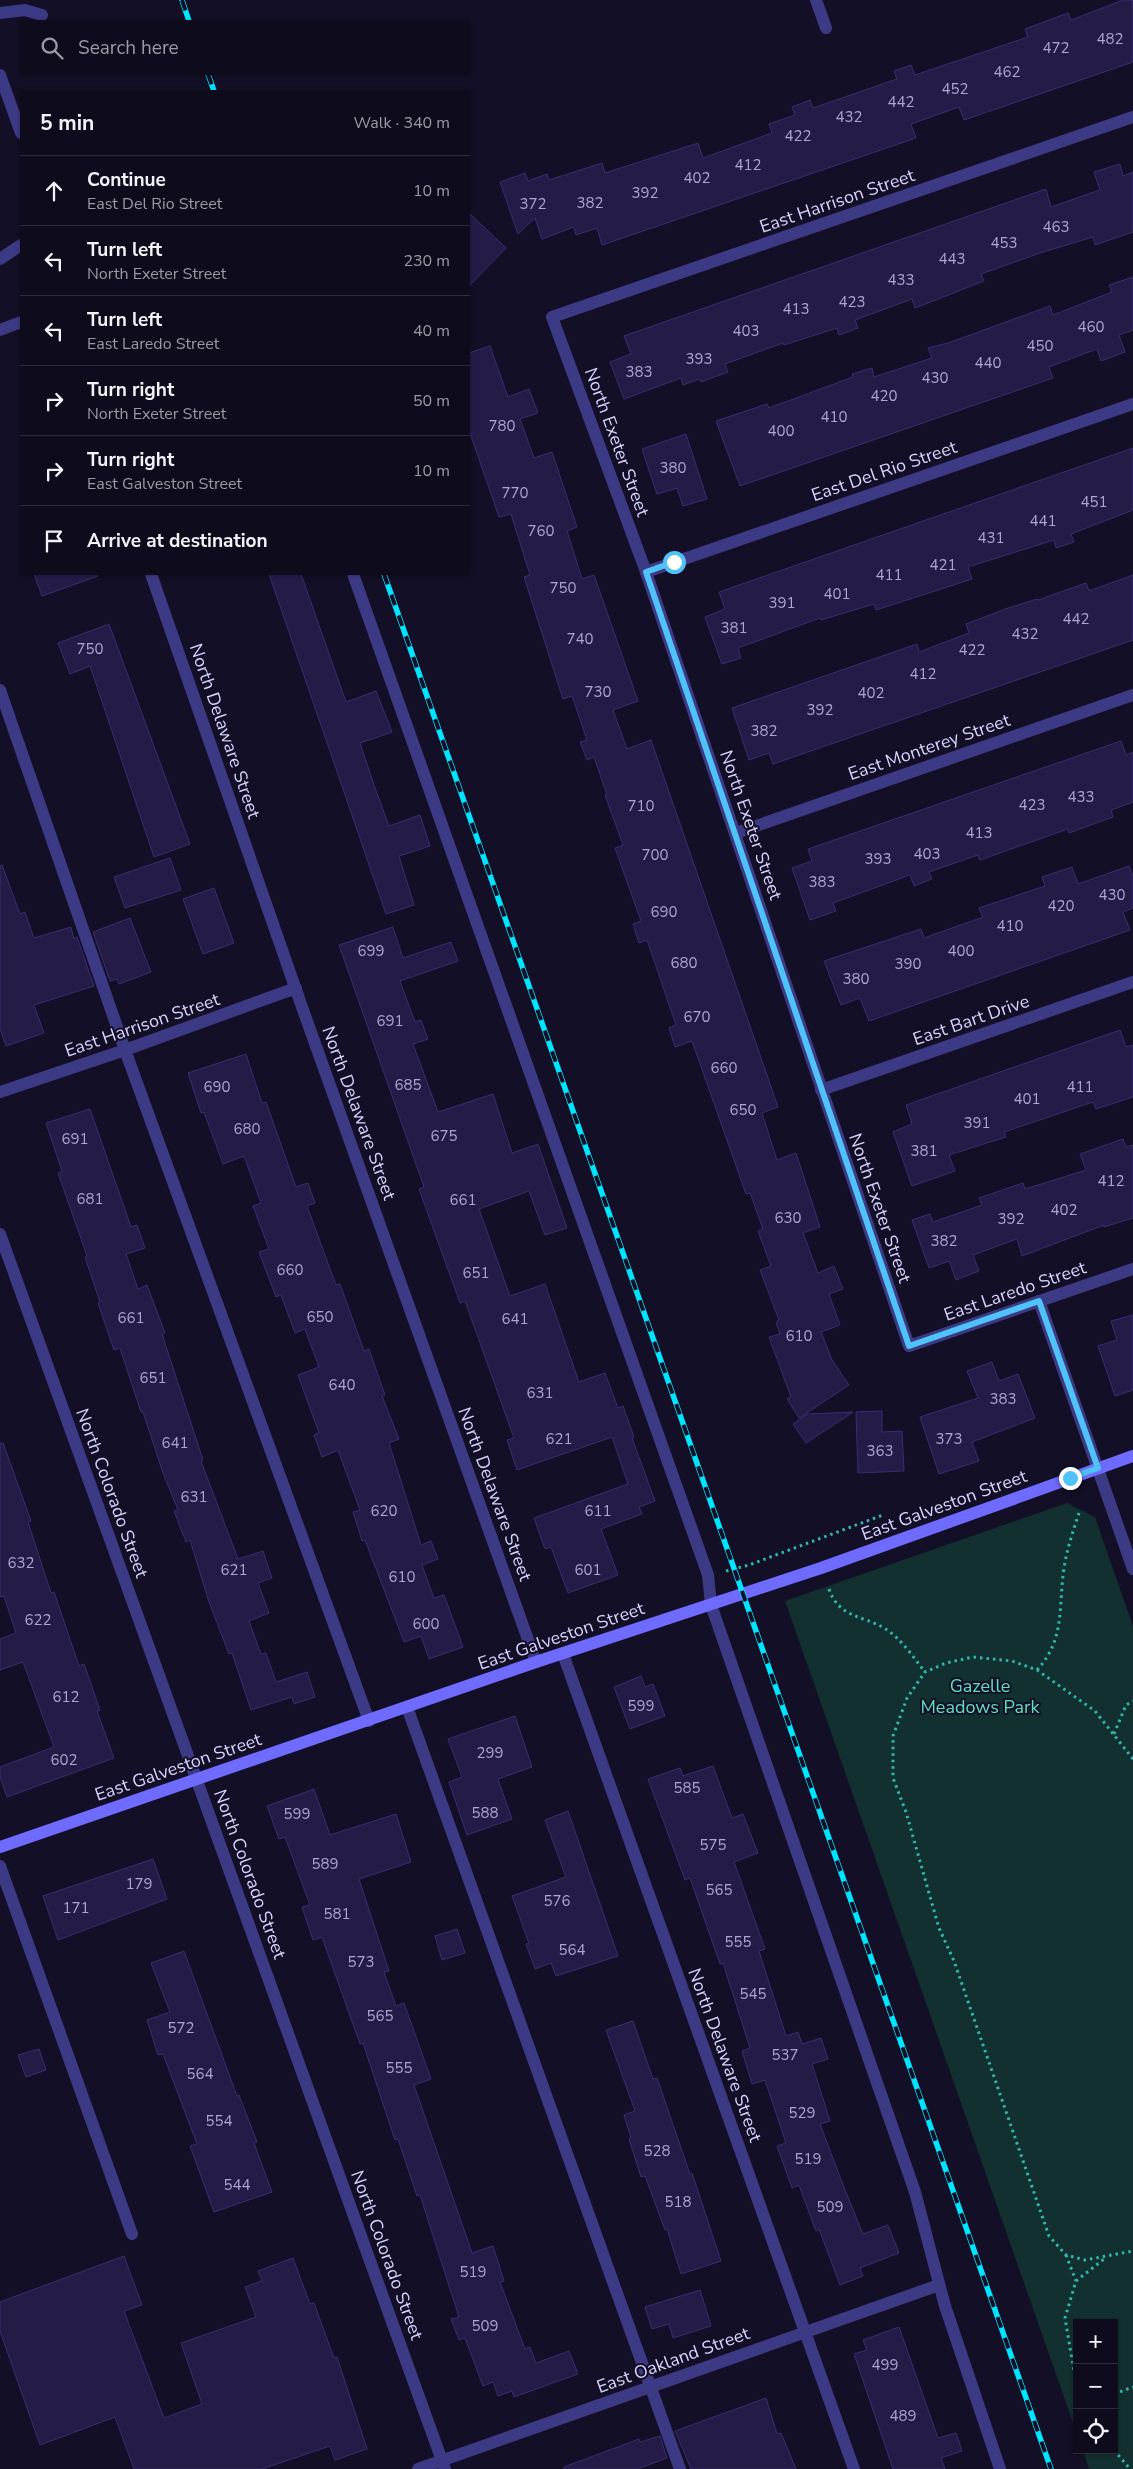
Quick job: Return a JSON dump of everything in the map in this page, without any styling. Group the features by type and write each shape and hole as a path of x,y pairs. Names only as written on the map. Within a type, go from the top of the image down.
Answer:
{"street":[{"path":"816,0 826,28"},
{"path":"0,13 25,10 42,15"},
{"path":"0,76 20,130"},
{"name":"East Harrison Street","path":"552,317 1133,118"},
{"path":"0,259 20,246"},
{"name":"North Exeter Street","path":"552,317 646,572 909,1346"},
{"path":"0,330 20,322"},
{"name":"East Del Rio Street","path":"646,572 1133,404"},
{"name":"North Delaware Street","path":"152,575 296,988 536,1662"},
{"path":"353,575 708,1575 711,1604 915,2192 939,2285 1000,2469"},
{"path":"0,690 125,1050 369,1720"},
{"name":"East Monterey Street","path":"736,833 1133,695"},
{"name":"East Bart Drive","path":"821,1090 1133,982"},
{"name":"East Harrison Street","path":"0,1092 125,1050 296,988"},
{"name":"North Colorado Street","path":"0,1234 443,2465"},
{"name":"East Laredo Street","path":"909,1346 1133,1269"},
{"path":"1039,1301 1133,1569"},
{"name":"East Galveston Street","path":"0,1847 536,1662 831,1565 1133,1456"},
{"name":"North Delaware Street","path":"563,1654 854,2469"},
{"path":"407,1707 680,2469"},
{"path":"0,1866 132,2234"},
{"name":"East Oakland Street","path":"418,2469 443,2465 650,2387 939,2285"}],"path":[{"path":"1037,1670 1049,1656 1057,1634 1064,1569 1079,1513"},
{"path":"708,1575 749,1565 883,1515"},
{"path":"829,1589 842,1611 885,1629 903,1644 925,1672"},
{"path":"1076,2281 1066,2255 1049,2236 954,1961 938,1928 906,1812 893,1778 893,1736 907,1698 925,1672 946,1663 973,1658 1012,1661 1037,1670 1095,1711 1133,1759"},
{"path":"1114,1734 1126,1705 1133,1701"},
{"path":"1066,2255 1085,2260 1104,2258 1133,2251"},
{"path":"1073,2372 1069,2354 1066,2318 1076,2281 1104,2258"},
{"path":"1118,2393 1133,2387"},
{"path":"1117,2454 1130,2469"}],"green space":[{"name":"Gazelle Meadows Park","path":"1067,1503 1095,1517 1133,1626 1133,2469 1089,2469 1084,2454 1118,2454 1118,2319 1073,2319 1073,2423 785,1601"}],"building":[{"path":"1123,0 1133,0 1133,62 964,120 959,107 911,124 916,138 602,245 597,228 576,235 574,227 542,239 535,218 518,234 500,182 525,173 528,181 547,174 549,180 602,163 605,173 698,143 703,158 772,133 769,124 795,115 792,107 810,100 813,108 897,79 894,71 911,65 915,75 1028,37 1025,29 1068,13 1071,20"},
{"path":"1120,164 1123,176 1133,172 1133,232 1095,245 1093,237 1040,253 981,274 984,281 915,308 912,299 855,320 858,328 839,335 837,328 784,345 783,343 725,364 728,372 701,382 700,379 683,385 681,378 624,399 610,362 631,354 624,336 1046,189 1051,207 1100,190 1094,172"},
{"path":"470,214 506,248 470,285"},
{"path":"1133,277 1133,330 1119,335 1125,352 1101,361 1097,349 1049,367 1053,378 740,486 716,421 767,404 769,408 853,377 852,374 872,368 874,377 932,358 928,348 948,343 1050,306 1053,315 1112,292 1109,285"},
{"path":"490,346 508,397 529,389 538,413 520,419 534,458 552,452 577,527 567,531 582,579 594,575 638,701 613,710 627,749 651,740 778,1107 762,1113 777,1160 796,1153 820,1227 803,1233 818,1273 834,1266 843,1289 829,1294 840,1325 821,1332 832,1360 849,1385 799,1418 787,1399 791,1397 769,1337 780,1334 776,1322 779,1320 760,1270 771,1266 758,1231 763,1229 750,1193 746,1194 692,1041 675,1047 669,1028 676,1025 647,940 639,943 633,924 641,921 615,848 623,845 605,795 607,795 594,757 587,760 580,742 587,740 572,696 563,699 524,577 530,575 511,514 499,517 470,433 470,353"},
{"path":"686,434 707,499 683,506 677,488 657,494 642,449"},
{"path":"1133,448 1133,510 1071,534 1074,542 1056,548 1054,540 968,567 972,579 876,610 874,604 821,620 820,618 738,648 741,658 722,664 705,617 725,609 719,592"},
{"path":"34,575 98,576 42,596"},
{"path":"269,575 301,575 346,702 376,691 392,732 360,743 374,785 389,826 420,815 430,846 399,856 414,905 386,914"},
{"path":"1133,575 1133,640 773,764 769,753 749,760 732,708 917,644 919,652 969,633 966,624 1008,608 1038,600 1086,583 1089,591"},
{"path":"109,624 190,844 154,857 90,666 70,674 58,643"},
{"path":"1121,741 1126,755 1133,752 1133,802 1111,810 1113,817 1069,833 1068,829 980,860 978,855 929,872 932,879 914,886 910,875 833,903 836,911 810,920 792,868 812,861 808,849"},
{"path":"170,858 181,890 125,908 114,877"},
{"path":"2,865 20,914 25,912 34,938 71,927 74,939 77,937 94,986 34,1005 44,1033 6,1046 0,1029 0,866"},
{"path":"1129,866 1133,876 1133,908 1123,912 1130,930 869,1021 860,998 841,1005 824,961 921,929 924,938 983,917 979,908 1045,886 1042,877 1072,867 1078,884"},
{"path":"214,888 234,943 203,954 183,899"},
{"path":"130,918 151,972 119,984 117,979 110,981 93,932"},
{"path":"393,927 403,958 451,942 458,961 400,981 415,1022 421,1020 428,1039 413,1044 438,1112 493,1094 512,1153 538,1144 567,1228 545,1235 529,1191 479,1209 510,1296 545,1284 579,1382 605,1373 618,1408 623,1406 634,1437 632,1438 655,1501 639,1507 642,1514 601,1529 618,1575 568,1593 551,1547 545,1549 534,1518 628,1484 612,1437 517,1470 507,1440 514,1438 465,1301 460,1303 419,1189 424,1187 339,945"},
{"path":"1120,1030 1126,1047 1133,1045 1133,1097 1096,1109 1093,1102 1004,1132 1006,1137 949,1155 955,1171 912,1186 893,1132 912,1124 906,1105"},
{"path":"246,1054 262,1103 266,1102 296,1187 308,1183 315,1203 307,1206 336,1285 340,1284 364,1351 369,1349 385,1395 382,1396 399,1439 389,1443 421,1545 431,1541 438,1559 422,1565 434,1598 444,1595 463,1647 429,1659 421,1636 404,1642 365,1540 362,1541 353,1512 360,1510 338,1450 322,1457 314,1435 319,1433 298,1375 319,1367 305,1329 295,1333 281,1295 276,1297 259,1252 269,1249 253,1206 261,1203 244,1156 223,1164 204,1112 201,1113 188,1073"},
{"path":"90,1109 131,1227 137,1225 145,1248 126,1254 138,1289 147,1285 165,1333 162,1334 203,1460 201,1461 238,1559 263,1551 272,1578 258,1583 269,1613 249,1621 261,1654 266,1653 276,1682 307,1672 315,1697 294,1704 292,1697 251,1710 232,1653 229,1654 208,1599 190,1540 186,1542 174,1511 178,1510 163,1473 143,1412 141,1412 120,1348 114,1350 98,1303 100,1302 85,1257 87,1256 58,1173 62,1171 46,1123"},
{"path":"1123,1139 1126,1147 1133,1145 1133,1218 1104,1227 1104,1225 1022,1256 1017,1239 973,1255 979,1271 956,1280 949,1261 929,1268 912,1220 930,1214 933,1222 982,1205 979,1198 1023,1183 1025,1189 1086,1170 1080,1154"},
{"path":"1133,1315 1133,1390 1115,1396 1098,1346 1117,1340 1111,1321"},
{"path":"992,1362 999,1381 1018,1374 1035,1418 972,1442 979,1461 939,1474 920,1417 978,1398 967,1371"},
{"path":"882,1411 882,1432 902,1431 904,1471 858,1473 856,1412"},
{"path":"853,1412 806,1443 793,1424 807,1414"},
{"path":"0,1443 3,1443 31,1521 28,1522 51,1593 54,1592 79,1666 84,1664 100,1710 97,1711 114,1758 7,1797 0,1777 0,1767 54,1747 23,1662 0,1670 0,1639 16,1633 4,1596 0,1597"},
{"path":"641,1676 645,1687 653,1684 665,1716 630,1729 614,1687"},
{"path":"515,1716 532,1767 498,1779 512,1819 467,1835 449,1782 462,1777 448,1739"},
{"path":"713,1766 732,1818 743,1814 758,1853 734,1862 765,1949 759,1951 786,2036 798,2032 802,2044 821,2038 828,2059 812,2064 830,2121 820,2124 863,2234 888,2225 899,2253 860,2268 863,2276 840,2285 819,2229 816,2231 799,2185 792,2188 777,2146 786,2143 765,2080 752,2084 742,2051 750,2048 723,1963 720,1964 690,1878 685,1880 648,1779 680,1768 683,1776"},
{"path":"314,1789 330,1835 396,1814 411,1862 359,1879 389,1971 384,1972 396,2006 404,2003 431,2079 414,2085 472,2253 493,2246 504,2281 500,2282 525,2349 530,2347 536,2363 569,2351 578,2374 514,2397 512,2391 498,2396 493,2382 483,2386 465,2338 459,2340 451,2319 459,2317 420,2195 417,2196 398,2139 395,2140 363,2043 360,2044 322,1937 313,1940 302,1907 310,1905 285,1837 279,1839 267,1806"},
{"path":"568,1811 618,1956 556,1976 551,1963 535,1969 526,1944 529,1943 512,1896 566,1877 545,1820"},
{"path":"153,1859 167,1899 58,1940 43,1896"},
{"path":"457,1929 465,1953 442,1960 435,1936"},
{"path":"184,1951 237,2096 239,2095 257,2142 254,2143 272,2192 214,2212 190,2146 197,2144 163,2054 158,2055 147,2020 170,2012 151,1963"},
{"path":"633,2021 653,2079 657,2078 690,2174 692,2173 721,2261 681,2274 667,2229 665,2230 645,2176 641,2177 629,2139 631,2138 624,2115 635,2111 606,2030"},
{"path":"39,2049 46,2070 26,2077 18,2055"},
{"path":"124,2256 142,2305 124,2311 164,2418 202,2404 181,2343 256,2317 245,2287 262,2281 258,2271 293,2258 310,2304 314,2303 334,2358 337,2357 367,2449 335,2460 330,2446 262,2469 134,2469 115,2417 40,2445 0,2331 0,2302"},
{"path":"700,2290 711,2326 673,2338 669,2324 652,2329 645,2307"},
{"path":"899,2327 938,2438 956,2433 962,2451 941,2458 945,2469 893,2469 854,2354 867,2350 863,2340"},
{"path":"766,2398 777,2434 781,2433 796,2469 691,2469 675,2431"},
{"path":"660,2436 667,2458 637,2469 564,2469 564,2467 639,2439 640,2442"}],"railway":[{"path":"182,0 189,20"},
{"path":"208,75 214,90"},
{"path":"384,575 1051,2469"}],"route":[{"path":"674,562 646,572 909,1346 1039,1301 1098,1468 1070,1478"}]}
